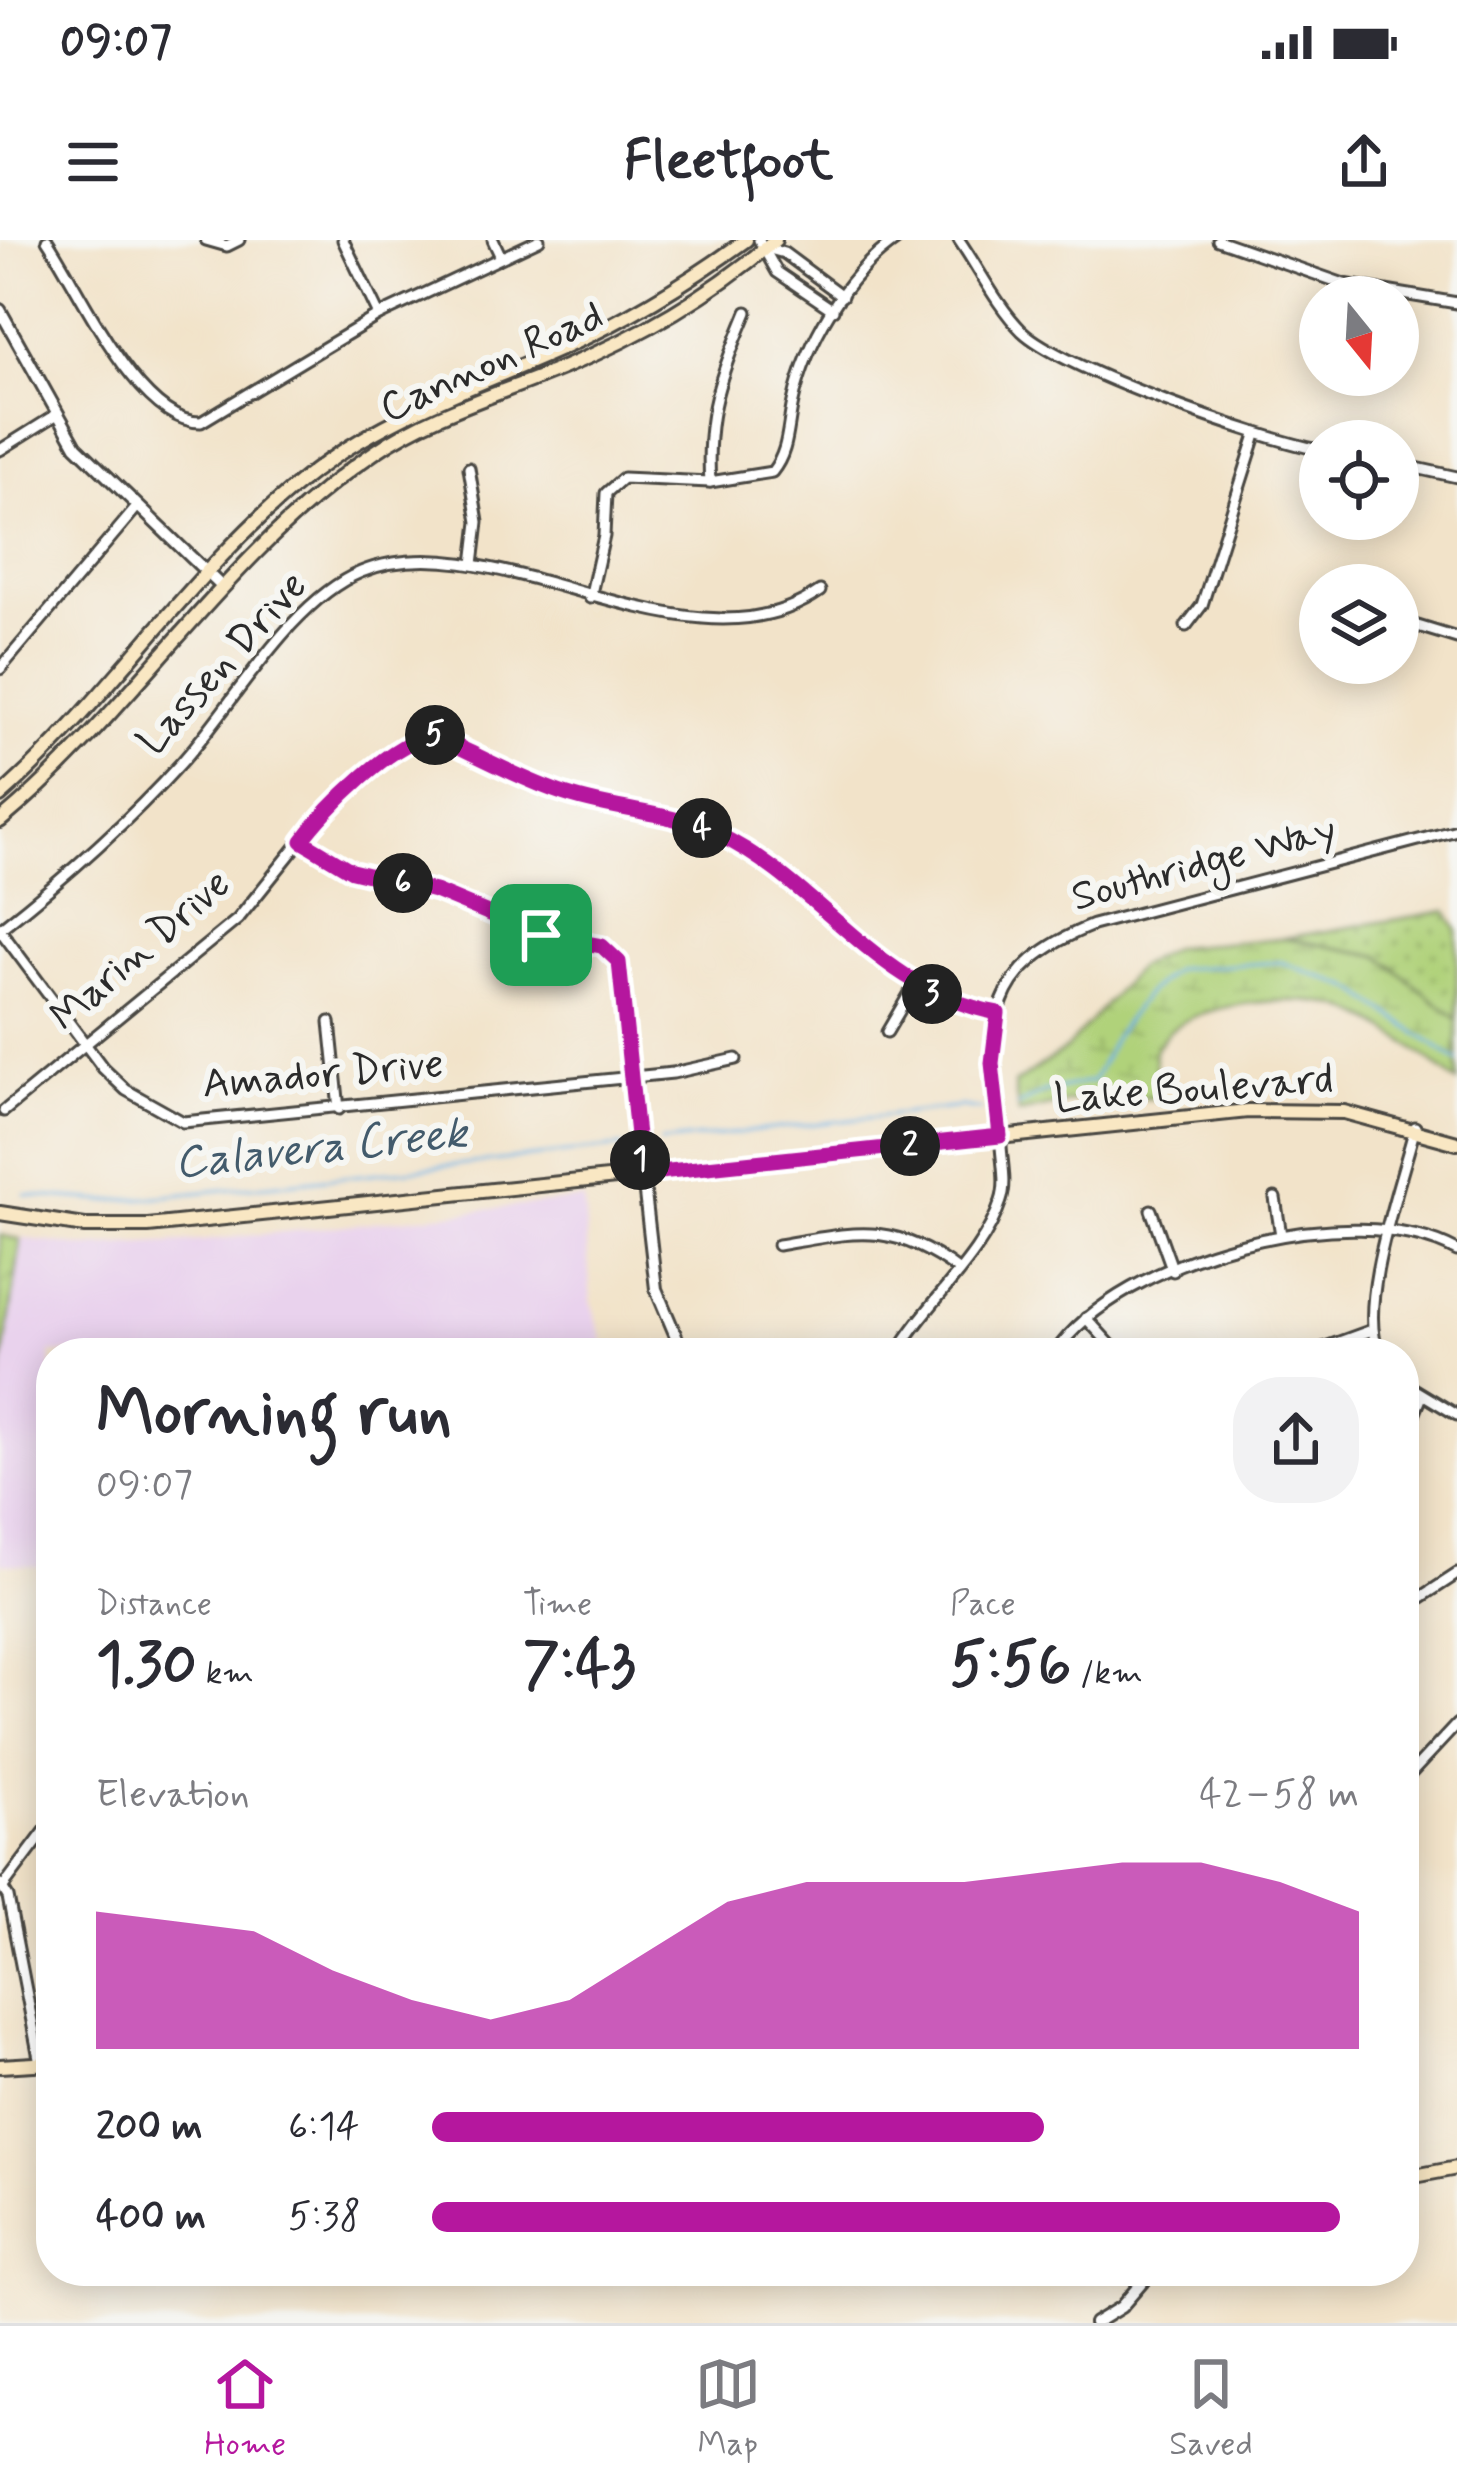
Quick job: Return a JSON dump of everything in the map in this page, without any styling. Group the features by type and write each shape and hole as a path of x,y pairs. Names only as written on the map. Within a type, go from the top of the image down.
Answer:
{"main road":[{"name":"Cannon Road","path":"0,796 100,698 207,572 305,478 367,435 448,392 620,322 746,240"},
{"name":"Cannon Road","path":"0,821 115,711 220,585 264,540 376,451 455,409 628,338 767,242"},
{"name":"Lake Boulevard","path":"0,1213 85,1226 148,1226 1310,1108 1415,1127 1457,1143"},
{"path":"0,2066 36,2064"},
{"path":"1419,2175 1457,2168"}],"street":[{"path":"47,240 130,375 155,403 190,422 201,422 379,315 538,240"},
{"path":"206,240 226,246 239,240"},
{"path":"343,240 379,315"},
{"path":"493,240 501,257"},
{"path":"590,598 604,536 606,493 623,478 710,482 772,472 784,457 794,398 833,310 862,266 896,240"},
{"path":"959,240 1011,317 1047,350 1256,435 1299,444"},
{"path":"1218,240 1344,284 1457,303"},
{"path":"767,242 842,296"},
{"path":"767,242 777,272 833,310"},
{"path":"0,310 76,446 220,585"},
{"path":"710,482 707,439 712,397 747,312"},
{"path":"0,450 56,415"},
{"path":"1186,626 1202,605 1256,435"},
{"path":"469,468 478,522 473,564"},
{"path":"1419,469 1457,477"},
{"path":"0,669 137,507"},
{"name":"Lassen Drive","path":"0,929 122,826 316,602 346,579 397,561 437,558 664,612 748,616 775,613 820,591"},
{"path":"1419,626 1457,638"},
{"name":"Marin Drive","path":"4,1111 238,919 359,781 420,736 434,735 557,792 676,818 719,835 914,986"},
{"name":"Southridge Way","path":"908,1338 987,1233 1004,1193 994,1079 998,1013 1006,988 1027,964 1063,937 1093,925 1457,830"},
{"path":"302,841 352,871 435,891 541,935 602,946 619,962 656,1289 677,1338"},
{"name":"Amador Drive","path":"0,929 86,1045 126,1090 183,1121 632,1078 736,1059"},
{"path":"887,1032 914,986 958,1006 998,1013"},
{"path":"330,1022 339,1109"},
{"path":"1375,1338 1373,1294 1415,1127"},
{"path":"1275,1198 1281,1235"},
{"path":"1151,1210 1173,1271"},
{"path":"1068,1338 1086,1318 1137,1285 1281,1235 1339,1227 1390,1229 1432,1237 1457,1251"},
{"path":"778,1245 883,1232 922,1244 958,1270"},
{"path":"1086,1318 1104,1338"},
{"path":"1350,1338 1372,1330"},
{"path":"1419,1394 1457,1414"},
{"path":"1419,1403 1422,1396"},
{"path":"1419,1599 1457,1574"},
{"path":"1419,1763 1457,1724"},
{"path":"36,1842 1,1887 36,2027"},
{"path":"1095,2323 1121,2307 1139,2286"}],"shaded area":[{"path":"584,1199 591,1302 602,1338 36,1338 36,1567 0,1563 0,1382 23,1238 83,1247 200,1241"}],"green space":[{"path":"1447,911 1457,930 1457,1019 1379,956 1284,938"},
{"path":"1284,938 1379,956 1457,1019 1457,1082 1390,1032 1347,1009 1308,1001 1257,1002 1208,1012 1169,1031 1154,1051 1159,1098 1077,1100 1019,1113 1014,1084 1066,1049 1139,966 1175,947"},
{"path":"0,1235 21,1240 0,1382"}],"waterway":[{"name":"Calavera Creek","path":"1018,1106 1044,1092 1093,1081 1115,1036 1145,995 1175,969 1281,962 1352,988 1457,1061"},
{"name":"Calavera Creek","path":"661,1142 961,1107 981,1110"},
{"name":"Calavera Creek","path":"25,1195 104,1201 147,1198 622,1147"}],"route":[{"path":"434,735 557,792 676,818 719,835 753,856 914,986 958,1006 998,1013 992,1063 1000,1136 641,1174 619,962 602,946 541,935 435,891 352,871 302,841 359,781 420,736 434,735"}]}
